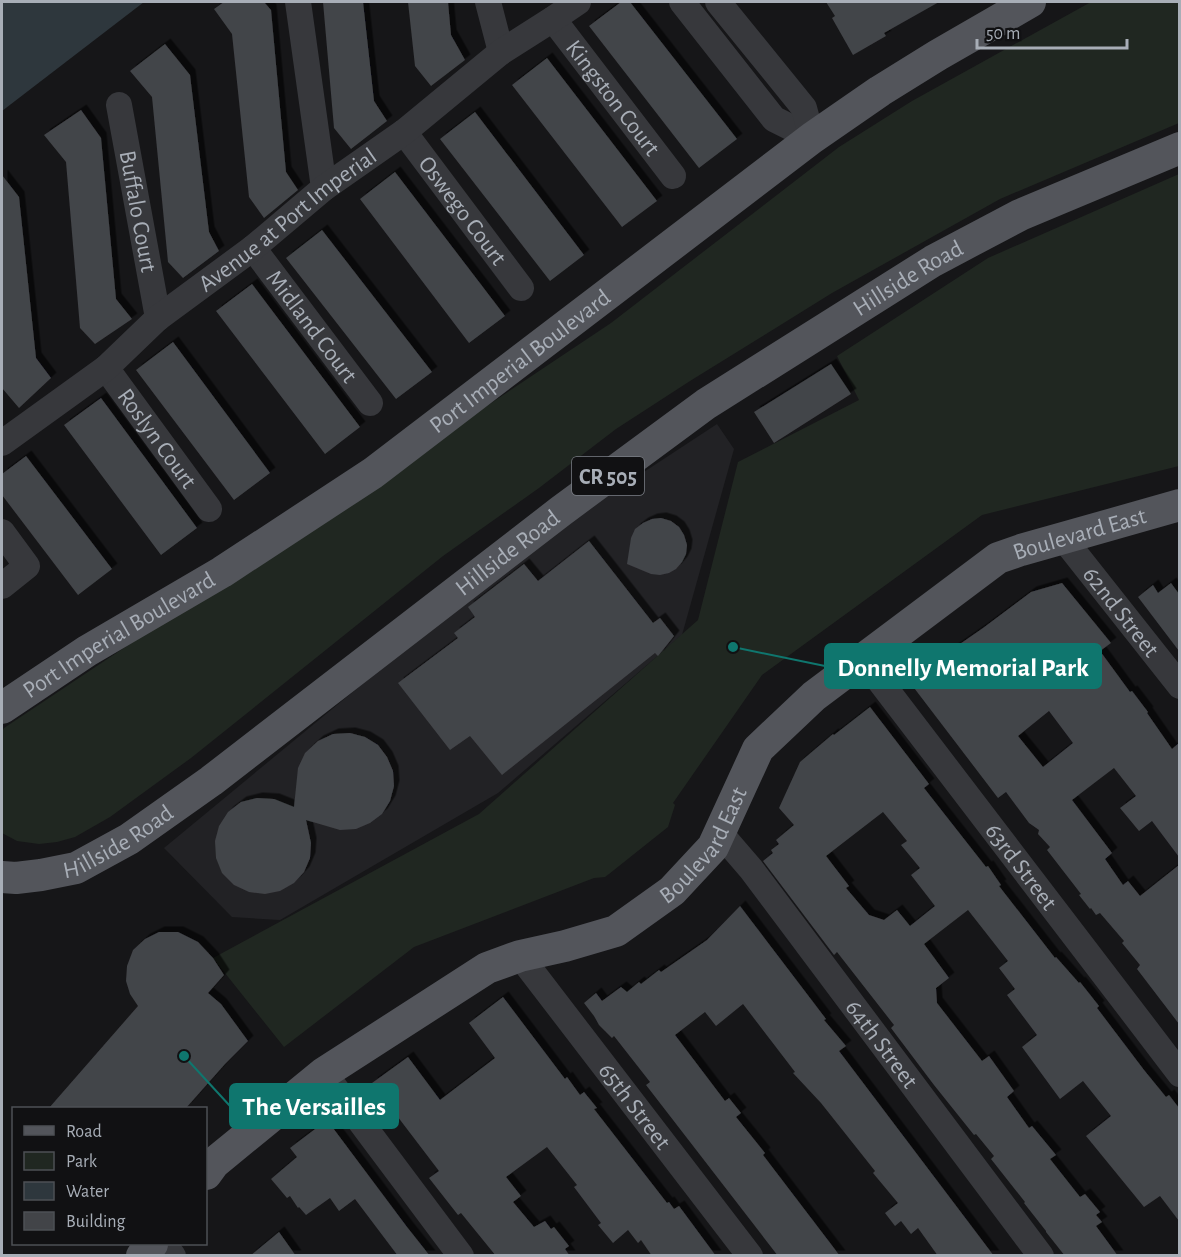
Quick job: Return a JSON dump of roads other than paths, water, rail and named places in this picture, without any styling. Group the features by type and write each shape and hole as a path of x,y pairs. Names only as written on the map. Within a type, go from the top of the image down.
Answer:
{"main road":[{"name":"Port Imperial Boulevard","path":"2,708 87,651 222,572 373,473 812,138 880,91 1030,2"},
{"name":"Hillside Road","path":"41,875 76,868 129,839 211,781 561,511 706,404 933,261 1020,214 1179,148"},
{"name":"Boulevard East","path":"207,1173 214,1163 324,1073 487,968 520,956 615,931 672,891 713,847 758,749 814,696 998,558 1179,505"},
{"path":"2,854 41,875"},
{"name":"CR 505","path":"2,877 41,875"},
{"name":"CR 505","path":"2,895 41,875"}],"street":[{"path":"298,2 324,188"},
{"path":"488,2 501,52"},
{"name":"Avenue at Port Imperial","path":"2,443 106,368 158,318 253,248 324,188 404,132 501,52 578,2"},
{"path":"682,2 774,119 812,138"},
{"path":"718,2 804,108 812,138"},
{"name":"Kingston Court","path":"553,19 673,176"},
{"name":"Buffalo Court","path":"118,105 158,318"},
{"name":"Oswego Court","path":"404,132 521,288"},
{"name":"Midland Court","path":"253,248 370,403"},
{"name":"Roslyn Court","path":"106,368 210,509"},
{"path":"2,532 27,566 2,586"},
{"name":"62nd Street","path":"1063,538 1179,686"},
{"name":"63rd Street","path":"863,659 1179,1074"},
{"name":"64th Street","path":"720,833 758,878 1041,1256"},
{"name":"65th Street","path":"520,956 750,1256"},
{"path":"324,1073 461,1256"}],"water":[{"path":"2,2 144,2 2,111"}],"place":[{"name":"Donnelly Memorial Park","path":"733,647"},
{"name":"The Versailles","path":"184,1056"}]}
